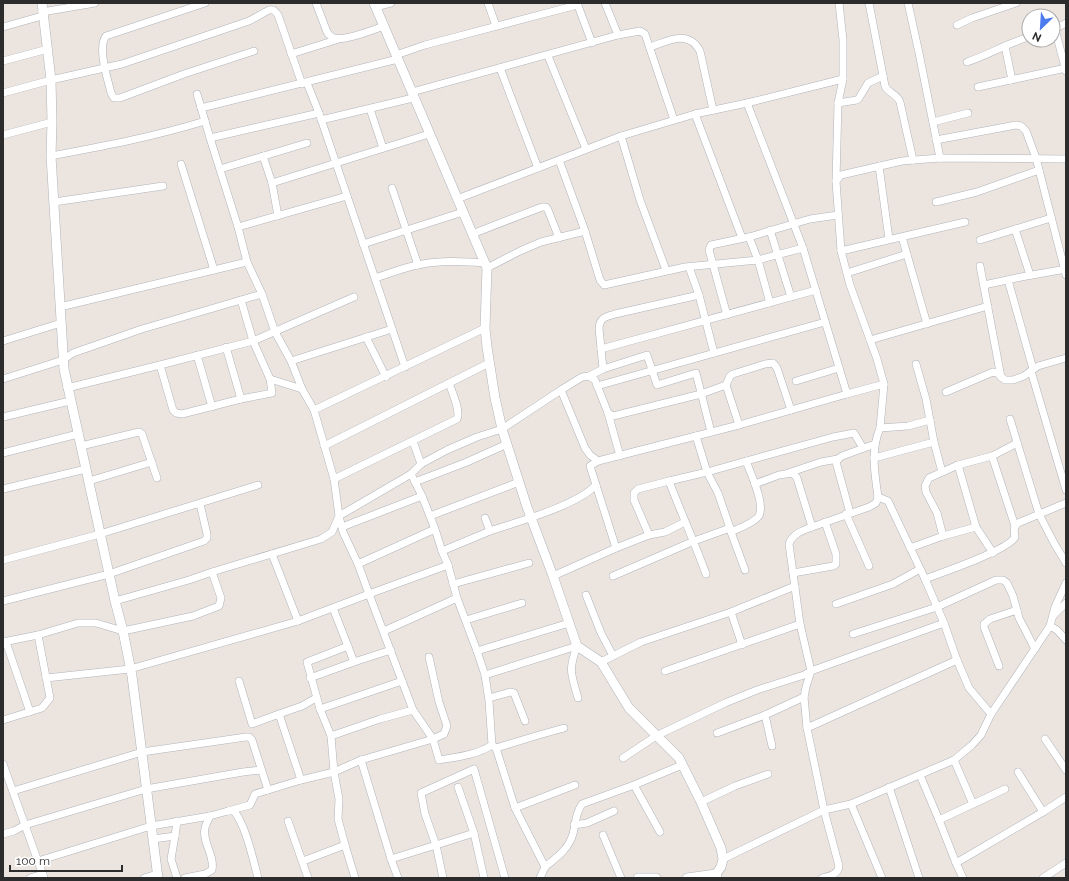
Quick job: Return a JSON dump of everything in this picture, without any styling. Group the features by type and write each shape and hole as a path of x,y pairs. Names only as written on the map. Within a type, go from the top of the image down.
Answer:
{"street":[{"path":"3,27 42,11 95,3"},
{"path":"205,3 106,36 102,45 105,68 111,93 114,98 120,98 184,74 254,52"},
{"path":"316,3 327,32 330,36 339,39"},
{"path":"391,3 374,5 398,57 429,134 486,265 485,328 489,363 502,429 531,517 577,646 601,662 629,708 679,758 702,802 721,848 723,859 716,876 687,878"},
{"path":"488,3 496,26"},
{"path":"605,3 618,35"},
{"path":"822,878 835,874 839,871 839,866 824,810 807,728 804,697 812,671 800,624 789,544 791,539 796,534 869,507 876,503 878,497 874,458 875,444 880,428 884,384 841,251 836,182 838,103 843,79 843,40 839,3"},
{"path":"869,3 886,89 897,97 900,102 913,160"},
{"path":"908,3 940,158"},
{"path":"957,25 972,18 1016,3"},
{"path":"201,108 304,83 398,57 425,45 577,4 592,43"},
{"path":"3,93 51,80 122,64 249,21 268,10 276,11 291,54 319,113 405,367"},
{"path":"42,11 51,80 51,156 63,360 70,401 123,631 130,669 158,876 144,878"},
{"path":"291,54 384,26"},
{"path":"321,120 370,109 500,68 548,56 618,35 634,31 642,31 645,34 650,47 674,120"},
{"path":"650,47 682,38 692,40 700,51 713,110"},
{"path":"967,62 993,53 1005,46 1021,40"},
{"path":"1005,46 1012,80"},
{"path":"978,87 1066,69 1060,48"},
{"path":"3,61 48,49"},
{"path":"548,56 586,149"},
{"path":"500,68 538,168"},
{"path":"838,103 857,100 868,83 883,76"},
{"path":"458,199 621,136 695,114 747,103 843,79"},
{"path":"196,94 238,228 247,262 262,294 275,332 291,361 302,389 314,410 334,479 342,529 370,594 413,710 433,739 439,760 477,752 564,728"},
{"path":"747,103 803,248 847,394"},
{"path":"370,109 383,148"},
{"path":"210,138 319,113"},
{"path":"933,122 968,113"},
{"path":"695,114 745,238 758,260 770,303"},
{"path":"51,156 123,143 165,133 205,121"},
{"path":"3,134 52,122"},
{"path":"936,140 1019,126 1024,128 1026,131 1036,158 1066,271 1030,275 984,285"},
{"path":"272,183 429,134"},
{"path":"621,136 640,200 666,270"},
{"path":"220,170 307,143"},
{"path":"263,156 272,183 278,216"},
{"path":"836,182 842,175 913,160 940,158 1066,159"},
{"path":"560,160 585,231 600,280 604,285 666,270 758,260 803,248"},
{"path":"181,164 214,270"},
{"path":"879,166 889,239"},
{"path":"936,202 977,192 1039,170"},
{"path":"54,202 163,186"},
{"path":"392,188 418,265"},
{"path":"238,228 347,196"},
{"path":"472,234 542,207 546,207 559,238"},
{"path":"363,244 463,212"},
{"path":"727,315 712,264 709,250 711,245 745,238 794,223 838,215"},
{"path":"980,240 1051,218"},
{"path":"841,251 965,222"},
{"path":"1015,229 1030,275"},
{"path":"770,230 791,297"},
{"path":"375,278 418,265 460,261 486,265 541,242 585,231"},
{"path":"902,236 927,324"},
{"path":"847,273 907,254"},
{"path":"60,307 247,262"},
{"path":"980,266 1001,377"},
{"path":"689,267 699,295 714,353"},
{"path":"1008,280 1066,490"},
{"path":"601,349 816,290"},
{"path":"3,379 63,360 73,353 142,329 262,294"},
{"path":"603,369 599,328 602,319 615,314 699,295"},
{"path":"68,388 253,341 354,297"},
{"path":"160,365 173,410 176,413 182,414 212,408 241,399 272,393 270,379 253,341 241,300"},
{"path":"870,340 988,306"},
{"path":"596,386 825,322"},
{"path":"3,341 61,323"},
{"path":"314,410 386,377 485,328"},
{"path":"291,361 392,329"},
{"path":"366,337 386,377"},
{"path":"226,347 241,399"},
{"path":"197,355 212,408"},
{"path":"332,532 339,516 411,474 421,464 477,437 502,429 582,377 589,376 603,369 647,356 657,385 696,373 711,432"},
{"path":"946,392 993,372 1005,380 1013,380 1024,376 1038,366 1066,358"},
{"path":"324,446 489,363"},
{"path":"739,425 726,385 730,376 733,374 765,364 774,363 777,368 791,410"},
{"path":"916,364 926,399 934,442 942,472"},
{"path":"796,381 839,368"},
{"path":"589,376 594,380 608,413 620,456"},
{"path":"270,379 302,389"},
{"path":"334,479 457,419 459,415 458,410 449,383"},
{"path":"616,548 590,466 598,461 739,425 884,384"},
{"path":"608,413 613,416 619,415 701,394 726,385"},
{"path":"561,390 585,448 590,455 598,461"},
{"path":"3,417 70,401"},
{"path":"1010,419 1039,514 1066,563"},
{"path":"880,428 908,426 930,420"},
{"path":"80,446 139,432 142,434 157,478"},
{"path":"649,535 634,500 634,494 638,489 707,472 833,437 854,433 863,448"},
{"path":"3,453 78,434"},
{"path":"696,436 707,472 718,493 745,570"},
{"path":"412,441 421,464"},
{"path":"874,458 934,442"},
{"path":"943,536 936,513 926,492 925,486 929,478 958,465 992,456 1017,443"},
{"path":"415,482 467,462 507,444"},
{"path":"787,473 821,462 838,459 875,444"},
{"path":"925,580 993,552 1014,540 1015,526 992,456"},
{"path":"838,459 836,462 848,514 869,566"},
{"path":"613,576 694,541 730,530 755,520 761,511 755,484 746,461"},
{"path":"89,481 152,462"},
{"path":"958,465 976,527 993,552"},
{"path":"3,489 86,468"},
{"path":"755,484 779,474 793,473 797,478 812,527"},
{"path":"411,474 422,496 435,529 448,565 457,598 485,675 494,747 515,808 545,867"},
{"path":"670,481 706,574"},
{"path":"430,516 519,482"},
{"path":"3,560 100,534 258,485"},
{"path":"442,551 490,531 576,499 596,485"},
{"path":"115,601 189,580 321,539 332,532 422,496"},
{"path":"878,497 888,502 910,548 944,623 969,688 991,714"},
{"path":"1015,526 1066,502"},
{"path":"3,601 109,574 204,542 207,538 207,534 200,504"},
{"path":"485,518 490,531"},
{"path":"553,576 616,548 649,535 665,532 685,522"},
{"path":"793,573 833,566 836,564 836,554 825,522"},
{"path":"910,548 943,536 976,527"},
{"path":"358,564 435,529"},
{"path":"272,554 298,621"},
{"path":"453,584 529,564"},
{"path":"46,678 130,669 298,621 448,565"},
{"path":"836,604 893,584 920,569"},
{"path":"30,712 4,642 38,635 78,623 96,623 123,631 193,616 219,606 221,598 212,572"},
{"path":"853,634 937,607 996,580 1003,580 1007,582 1013,596 1019,618 1035,649"},
{"path":"723,859 824,810 851,804 954,760 972,745 981,735 991,714 1050,626 1055,606 1066,583"},
{"path":"601,662 642,642 731,612 795,586"},
{"path":"586,595 601,633 613,656"},
{"path":"384,631 457,598"},
{"path":"466,620 522,603"},
{"path":"1052,617 1066,603"},
{"path":"333,608 354,662"},
{"path":"999,666 984,624 990,619 1017,610"},
{"path":"731,612 742,644"},
{"path":"477,651 569,623"},
{"path":"623,758 656,736 725,703 757,690 804,675 944,623"},
{"path":"665,670 800,624"},
{"path":"1050,626 1057,630 1066,639"},
{"path":"3,720 42,708 50,698 38,635"},
{"path":"348,646 306,662 316,698 331,736 334,772 339,799 338,819 355,878"},
{"path":"485,675 577,646"},
{"path":"577,646 571,662 570,671 578,698"},
{"path":"310,678 391,650"},
{"path":"38,860 151,826 210,816 250,805 255,794 334,772 361,760 433,739 444,734 447,726 429,657"},
{"path":"807,728 957,660"},
{"path":"320,708 402,680"},
{"path":"239,681 252,724 302,706 316,698"},
{"path":"489,698 510,692 514,693 525,721"},
{"path":"717,733 765,715 804,697"},
{"path":"331,736 380,719 413,710"},
{"path":"279,714 301,780"},
{"path":"765,715 772,746"},
{"path":"13,791 142,752 246,737 252,740 268,790"},
{"path":"1045,739 1066,770"},
{"path":"361,760 398,878"},
{"path":"954,760 973,804"},
{"path":"3,764 43,876 30,878"},
{"path":"540,878 545,867 564,851 572,838 578,810 582,804 634,785 682,764"},
{"path":"444,878 436,845 425,814 421,793 474,769 505,878"},
{"path":"3,834 14,831 25,825 146,789 261,770"},
{"path":"1018,772 1043,812"},
{"path":"702,802 735,786 768,774"},
{"path":"920,775 963,878"},
{"path":"515,808 574,785"},
{"path":"634,785 660,832"},
{"path":"458,787 474,833 484,878"},
{"path":"889,787 919,878"},
{"path":"939,820 1005,789"},
{"path":"956,864 1066,797"},
{"path":"851,804 882,878"},
{"path":"228,811 234,811 238,816 248,843 258,878"},
{"path":"574,825 587,823 614,811"},
{"path":"210,816 205,828 205,834 214,862 212,870 215,878"},
{"path":"177,821 171,859 177,878"},
{"path":"288,821 308,878"},
{"path":"391,859 474,833"},
{"path":"604,835 621,878"},
{"path":"153,839 175,836"},
{"path":"303,861 345,845"},
{"path":"1043,878 1066,863"},
{"path":"185,878 205,874 212,870"},
{"path":"638,878 656,878"}]}
